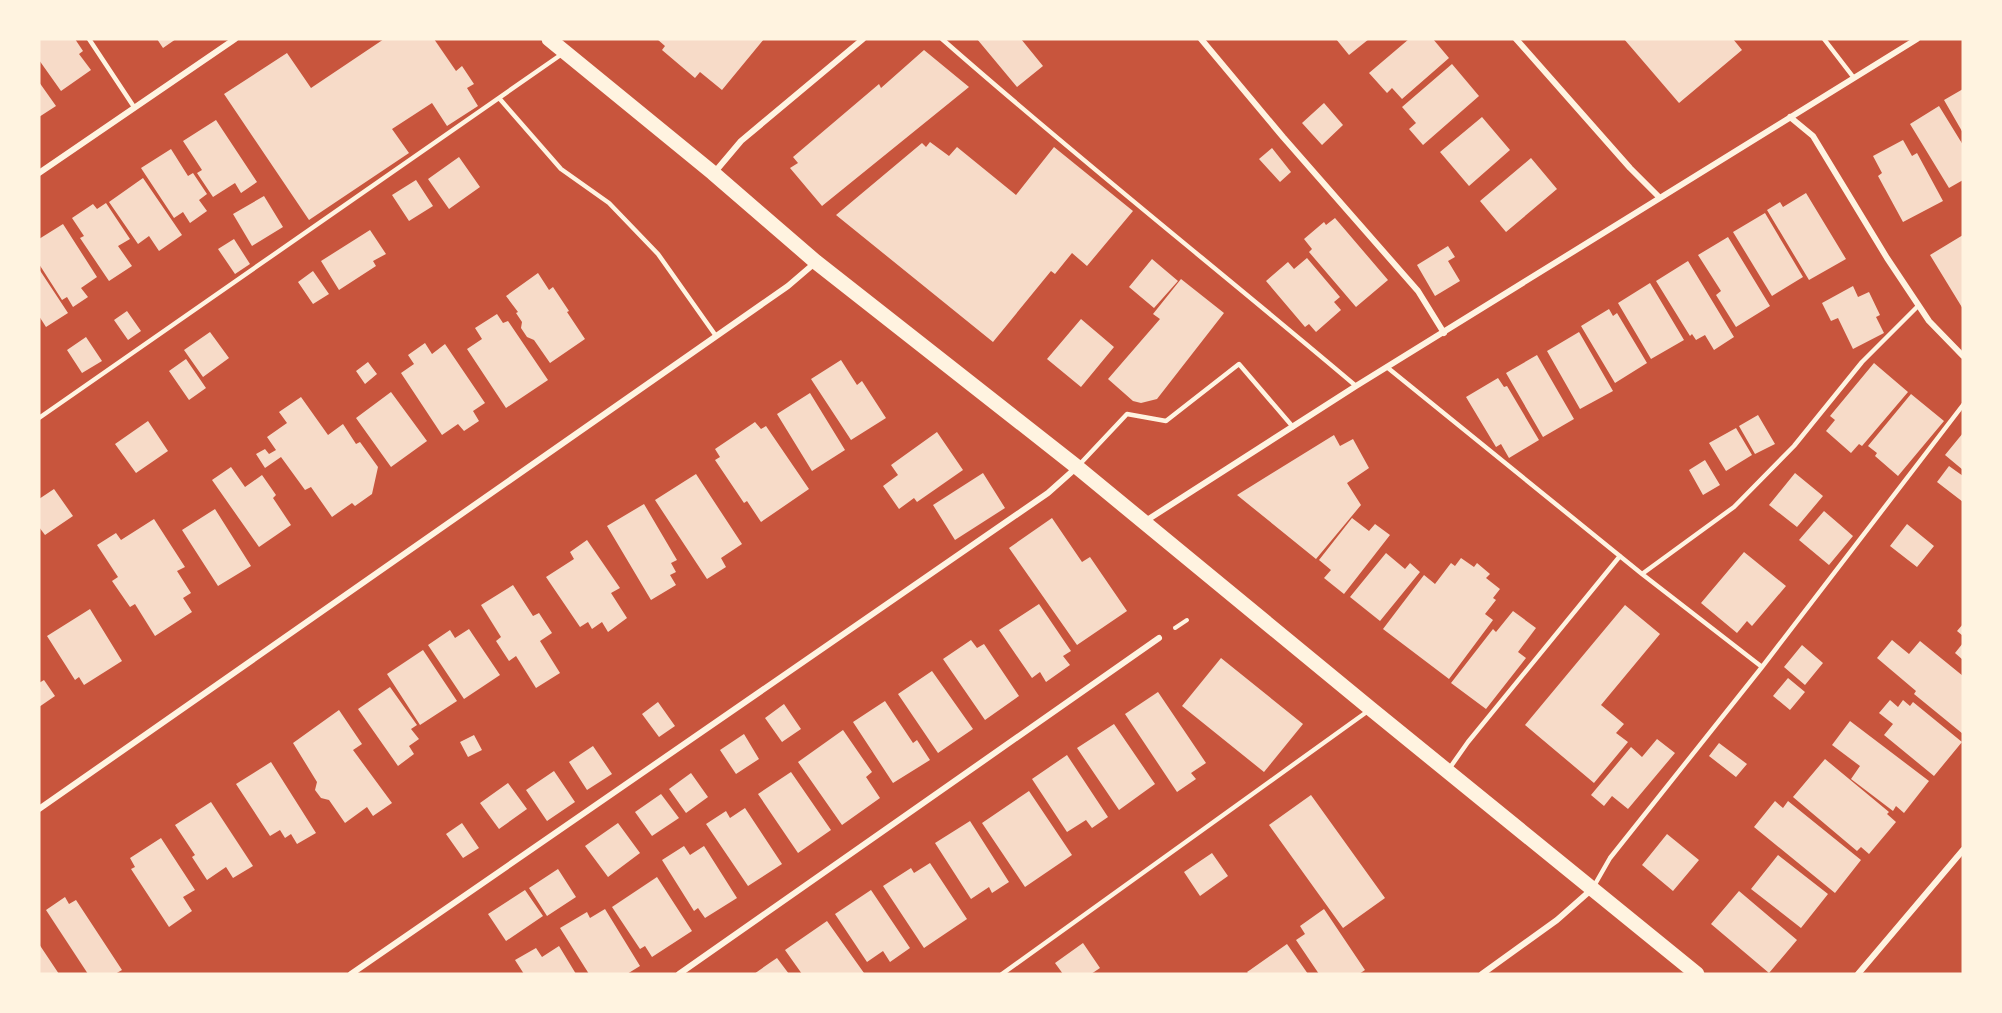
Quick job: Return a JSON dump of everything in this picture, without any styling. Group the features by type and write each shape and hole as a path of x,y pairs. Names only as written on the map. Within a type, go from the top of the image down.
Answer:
{"main road":[{"path":"549,39 713,173 816,262 1077,467 1697,974"}],"street":[{"path":"39,173 235,39"},
{"path":"713,173 741,141 863,39"},
{"path":"1201,39 1283,137 1418,291 1444,333"},
{"path":"1516,39 1630,168 1659,197"},
{"path":"1143,523 1356,386 1917,39"},
{"path":"1790,117 1813,136 1918,306 1929,321 1963,356"},
{"path":"39,809 788,286 816,262"},
{"path":"351,974 1038,499 1077,467"},
{"path":"679,974 1159,638"},
{"path":"1858,974 1963,850"},
{"path":"1482,974 1557,920 1592,889"}],"lane":[{"path":"89,39 134,107"},
{"path":"942,39 1008,98 1356,386"},
{"path":"1824,39 1854,78"},
{"path":"39,418 565,52"},
{"path":"499,98 561,170 609,203 658,254 716,336"},
{"path":"1642,574 1734,507 1794,446 1863,362 1918,306"},
{"path":"1077,467 1127,414 1166,421 1239,364 1293,427"},
{"path":"1388,368 1762,668"},
{"path":"1592,889 1610,858 1762,668 1963,405"},
{"path":"1448,772 1468,741 1620,556"},
{"path":"1002,974 1371,709"}],"building":[{"path":"39,39 75,39 83,51 79,54 91,70 61,91 39,60"},
{"path":"157,39 176,39 163,48"},
{"path":"384,39 434,39 456,71 462,66 474,84 467,88 478,106 447,126 432,103 392,129 409,153 309,220 224,94 287,53 311,88"},
{"path":"657,39 764,39 722,90 700,72 695,78 662,50 665,46"},
{"path":"977,39 1021,39 1043,66 1017,87"},
{"path":"1336,39 1369,39 1349,55"},
{"path":"1409,39 1433,39 1449,58 1402,99 1392,88 1387,93 1369,73"},
{"path":"1624,39 1733,39 1742,50 1679,103"},
{"path":"924,50 969,87 822,206 790,168 798,163 793,157 879,84 881,88"},
{"path":"1452,64 1479,96 1423,145 1409,129 1416,123 1402,107"},
{"path":"39,82 56,106 39,117"},
{"path":"1963,89 1963,133 1944,100"},
{"path":"1324,103 1343,125 1322,145 1302,123"},
{"path":"1939,106 1963,145 1963,180 1949,188 1910,124"},
{"path":"1482,117 1510,150 1469,186 1440,152"},
{"path":"216,120 257,182 241,193 235,183 213,197 197,173 202,170 183,141"},
{"path":"1903,140 1912,156 1917,153 1943,201 1903,222 1878,176 1882,173 1873,156"},
{"path":"930,142 949,156 957,147 1016,195 1054,147 1133,211 1087,266 1072,253 1055,274 1051,271 993,342 836,215 922,143 926,147"},
{"path":"1272,148 1291,172 1280,182 1259,159"},
{"path":"171,149 188,176 193,173 207,194 199,200 207,211 190,223 183,212 174,218 141,168"},
{"path":"459,157 480,187 449,209 428,179"},
{"path":"1531,158 1557,189 1506,232 1480,201"},
{"path":"143,178 182,235 159,251 149,236 138,244 109,202"},
{"path":"416,180 433,206 409,221 392,195"},
{"path":"1806,193 1846,259 1809,280 1767,210 1780,202 1783,207"},
{"path":"264,196 283,227 252,246 233,214"},
{"path":"106,203 130,239 118,246 132,266 109,281 80,238 84,236 72,218 93,204 97,209"},
{"path":"1765,213 1803,277 1772,296 1733,232"},
{"path":"1335,218 1388,280 1356,307 1309,252 1312,249 1304,239 1324,222 1326,225"},
{"path":"63,224 97,277 81,288 88,297 73,307 67,297 62,300 39,264 39,239"},
{"path":"370,230 386,254 373,261 376,266 339,290 321,261"},
{"path":"1963,235 1963,309 1930,255"},
{"path":"1728,237 1770,306 1736,327 1716,295 1721,291 1698,255"},
{"path":"234,239 250,264 235,274 218,249"},
{"path":"1448,246 1455,257 1448,261 1460,281 1435,296 1417,265"},
{"path":"1307,258 1340,297 1334,302 1341,310 1316,332 1309,324 1305,327 1266,281 1288,262 1294,269"},
{"path":"1152,259 1178,281 1154,308 1129,287"},
{"path":"1688,261 1734,337 1714,350 1705,335 1696,340 1692,334 1690,336 1656,281"},
{"path":"39,269 68,313 46,327 39,316"},
{"path":"313,271 329,294 313,304 298,282"},
{"path":"538,273 549,290 553,287 585,339 550,363 534,340 527,337 521,328 522,322 516,313 518,312 506,296"},
{"path":"1181,279 1224,313 1157,399 1141,403 1133,401 1108,379 1160,319 1153,314"},
{"path":"1650,283 1684,340 1651,359 1618,303"},
{"path":"1853,286 1858,297 1869,292 1880,315 1876,317 1884,333 1853,349 1838,318 1831,321 1822,303"},
{"path":"1609,309 1613,316 1617,313 1647,363 1615,383 1581,326"},
{"path":"127,311 141,331 128,340 114,320"},
{"path":"497,314 503,323 508,321 548,380 506,408 467,349 482,339 475,328"},
{"path":"1081,319 1114,347 1081,387 1047,359"},
{"path":"210,332 229,358 203,377 184,350"},
{"path":"1579,332 1613,391 1580,409 1547,351"},
{"path":"86,337 102,361 82,373 67,350"},
{"path":"425,343 432,354 445,344 485,403 473,411 479,421 464,431 458,424 442,435 401,373 414,364 408,355"},
{"path":"1537,355 1574,419 1543,437 1506,373"},
{"path":"186,359 206,388 189,400 169,371"},
{"path":"841,360 857,385 862,381 886,418 851,440 811,379"},
{"path":"368,362 377,374 365,384 356,371"},
{"path":"1874,363 1908,392 1862,446 1859,444 1851,453 1826,431 1835,420 1830,416"},
{"path":"1498,378 1504,387 1507,386 1539,440 1509,458 1501,444 1496,447 1466,397"},
{"path":"391,392 427,441 391,467 356,418"},
{"path":"810,393 845,450 812,471 777,414"},
{"path":"1911,394 1944,421 1898,476 1875,456 1877,453 1868,446"},
{"path":"301,397 328,435 343,424 356,444 360,442 378,467 372,494 355,506 352,503 332,517 311,487 305,490 281,457 265,468 256,454 265,449 269,454 276,450 267,437 287,423 279,412"},
{"path":"1758,415 1775,444 1755,454 1739,426"},
{"path":"148,421 168,451 136,473 115,444"},
{"path":"755,422 761,429 766,426 809,489 761,522 747,501 744,503 715,460 720,457 715,449"},
{"path":"1736,428 1752,455 1726,471 1709,443"},
{"path":"937,432 963,470 917,502 914,498 899,509 883,486 898,475 891,465"},
{"path":"1963,433 1963,470 1945,455"},
{"path":"1334,435 1340,446 1353,439 1369,468 1347,483 1361,505 1316,559 1237,495"},
{"path":"1705,460 1720,485 1703,495 1689,470"},
{"path":"1949,466 1963,476 1963,502 1937,482"},
{"path":"231,467 245,487 262,475 276,495 273,498 291,525 259,547 212,480"},
{"path":"983,473 1005,508 955,540 933,505"},
{"path":"1795,473 1823,496 1797,527 1769,505"},
{"path":"696,474 742,544 721,558 726,567 707,579 655,500"},
{"path":"54,489 73,516 45,535 39,527 39,499"},
{"path":"644,504 677,560 671,563 676,572 670,575 676,585 651,600 607,526"},
{"path":"215,509 251,566 218,586 182,530"},
{"path":"1824,511 1853,536 1829,565 1799,540"},
{"path":"1052,518 1082,562 1090,557 1127,611 1077,645 1009,548"},
{"path":"1352,518 1369,531 1375,524 1390,535 1344,594 1324,578 1331,570 1319,560"},
{"path":"154,519 185,567 177,571 191,593 183,598 192,612 155,636 135,604 130,607 112,581 118,577 97,545 116,533 121,540"},
{"path":"1907,524 1934,546 1917,567 1890,546"},
{"path":"587,540 620,588 611,593 627,618 608,632 602,622 592,629 588,622 580,627 546,577 574,559 570,552"},
{"path":"1744,552 1786,586 1752,626 1747,621 1737,633 1701,603"},
{"path":"1386,553 1405,569 1410,563 1420,572 1380,621 1350,597"},
{"path":"1461,558 1474,567 1477,563 1490,574 1486,578 1500,589 1493,598 1496,600 1485,614 1493,620 1449,679 1383,629 1424,575 1435,584 1451,563 1455,566"},
{"path":"513,585 533,616 539,613 552,633 540,641 560,673 536,688 516,656 509,661 496,641 501,637 481,605"},
{"path":"1039,604 1071,651 1063,656 1070,665 1046,682 1040,672 1032,678 999,630"},
{"path":"1625,605 1660,634 1601,705 1624,724 1616,733 1628,742 1594,783 1525,725"},
{"path":"90,609 122,661 84,685 79,677 75,680 47,636"},
{"path":"1513,611 1536,628 1518,652 1526,658 1486,709 1451,683 1493,629 1496,632"},
{"path":"1963,624 1963,636 1957,631"},
{"path":"469,629 500,675 464,699 428,645 450,630 455,638"},
{"path":"971,640 977,648 984,644 1019,696 985,720 943,659"},
{"path":"1892,640 1909,654 1920,641 1963,676 1963,734 1914,694 1916,691 1877,658"},
{"path":"1963,643 1963,660 1955,653"},
{"path":"1802,645 1823,663 1805,685 1784,667"},
{"path":"423,650 457,701 420,725 387,674"},
{"path":"1221,658 1303,724 1264,772 1182,706"},
{"path":"932,671 973,729 938,753 898,694"},
{"path":"1788,678 1805,692 1790,710 1773,696"},
{"path":"44,680 55,696 39,707 39,683"},
{"path":"390,687 417,725 411,729 419,739 409,746 414,754 398,766 358,709"},
{"path":"1158,692 1206,763 1191,773 1196,779 1177,792 1125,714"},
{"path":"1890,700 1898,707 1903,700 1910,706 1913,702 1962,742 1934,776 1884,735 1893,724 1879,713"},
{"path":"885,701 913,743 917,740 930,760 893,783 853,722"},
{"path":"658,702 675,726 659,737 642,714"},
{"path":"784,704 801,729 782,742 765,718"},
{"path":"339,710 362,744 353,750 392,803 373,816 367,807 345,823 329,800 321,798 315,790 317,782 293,743"},
{"path":"1850,721 1929,781 1904,813 1896,806 1893,811 1851,779 1860,766 1832,745"},
{"path":"1114,724 1155,784 1119,810 1077,748"},
{"path":"843,730 872,772 866,777 880,798 842,825 798,762"},
{"path":"744,734 759,759 736,774 720,750"},
{"path":"474,735 482,750 468,757 460,742"},
{"path":"1657,739 1675,753 1628,809 1612,796 1604,806 1591,795 1631,747 1642,757"},
{"path":"1719,743 1747,764 1736,777 1709,756"},
{"path":"593,746 612,774 587,790 569,762"},
{"path":"1067,755 1108,817 1092,828 1086,820 1067,832 1032,779"},
{"path":"1825,759 1889,812 1887,814 1896,822 1869,854 1861,847 1857,851 1793,797"},
{"path":"271,762 316,833 297,844 291,834 285,838 280,830 270,836 236,784"},
{"path":"554,771 575,802 547,821 526,790"},
{"path":"791,772 831,830 798,853 758,794"},
{"path":"691,773 708,797 686,813 669,789"},
{"path":"508,783 527,809 499,829 480,803"},
{"path":"1029,791 1072,855 1025,887 982,823"},
{"path":"661,794 679,818 652,836 635,812"},
{"path":"1311,795 1385,898 1343,928 1269,825"},
{"path":"1775,801 1783,808 1788,801 1861,860 1835,893 1754,827"},
{"path":"211,802 253,866 233,878 226,867 207,880 192,857 195,855 175,825"},
{"path":"745,808 782,864 748,886 706,824 726,811 730,818"},
{"path":"970,821 1009,882 992,893 989,887 971,899 935,843"},
{"path":"462,823 479,848 463,858 446,834"},
{"path":"618,823 640,853 608,877 585,846"},
{"path":"1667,834 1699,860 1673,891 1642,865"},
{"path":"161,838 195,890 183,897 192,911 169,927 131,869 135,867 130,858"},
{"path":"684,846 690,855 704,846 737,898 705,918 698,908 694,911 662,860"},
{"path":"1212,853 1228,876 1200,896 1184,872"},
{"path":"1778,855 1828,894 1801,928 1751,889"},
{"path":"930,863 967,919 924,948 883,886 911,868 914,873"},
{"path":"558,869 576,897 547,916 529,888"},
{"path":"657,877 692,931 652,957 645,946 640,949 612,907"},
{"path":"525,890 543,916 506,941 488,914"},
{"path":"871,890 910,948 890,962 883,951 867,962 835,914"},
{"path":"1739,891 1797,940 1769,973 1711,924"},
{"path":"65,897 69,904 76,900 122,970 115,974 88,974 46,910"},
{"path":"605,909 640,966 627,974 589,974 560,928 587,912 590,918"},
{"path":"1324,909 1365,970 1359,974 1319,974 1296,940 1305,934 1300,926"},
{"path":"827,921 863,974 802,974 785,950"},
{"path":"1083,943 1100,968 1091,974 1063,974 1055,963"},
{"path":"39,944 59,974 39,974"},
{"path":"1287,944 1308,974 1249,974 1247,972 1250,970"},
{"path":"559,946 576,974 524,974 515,960 536,948 542,957"},
{"path":"777,958 789,974 754,974 771,962"}]}
